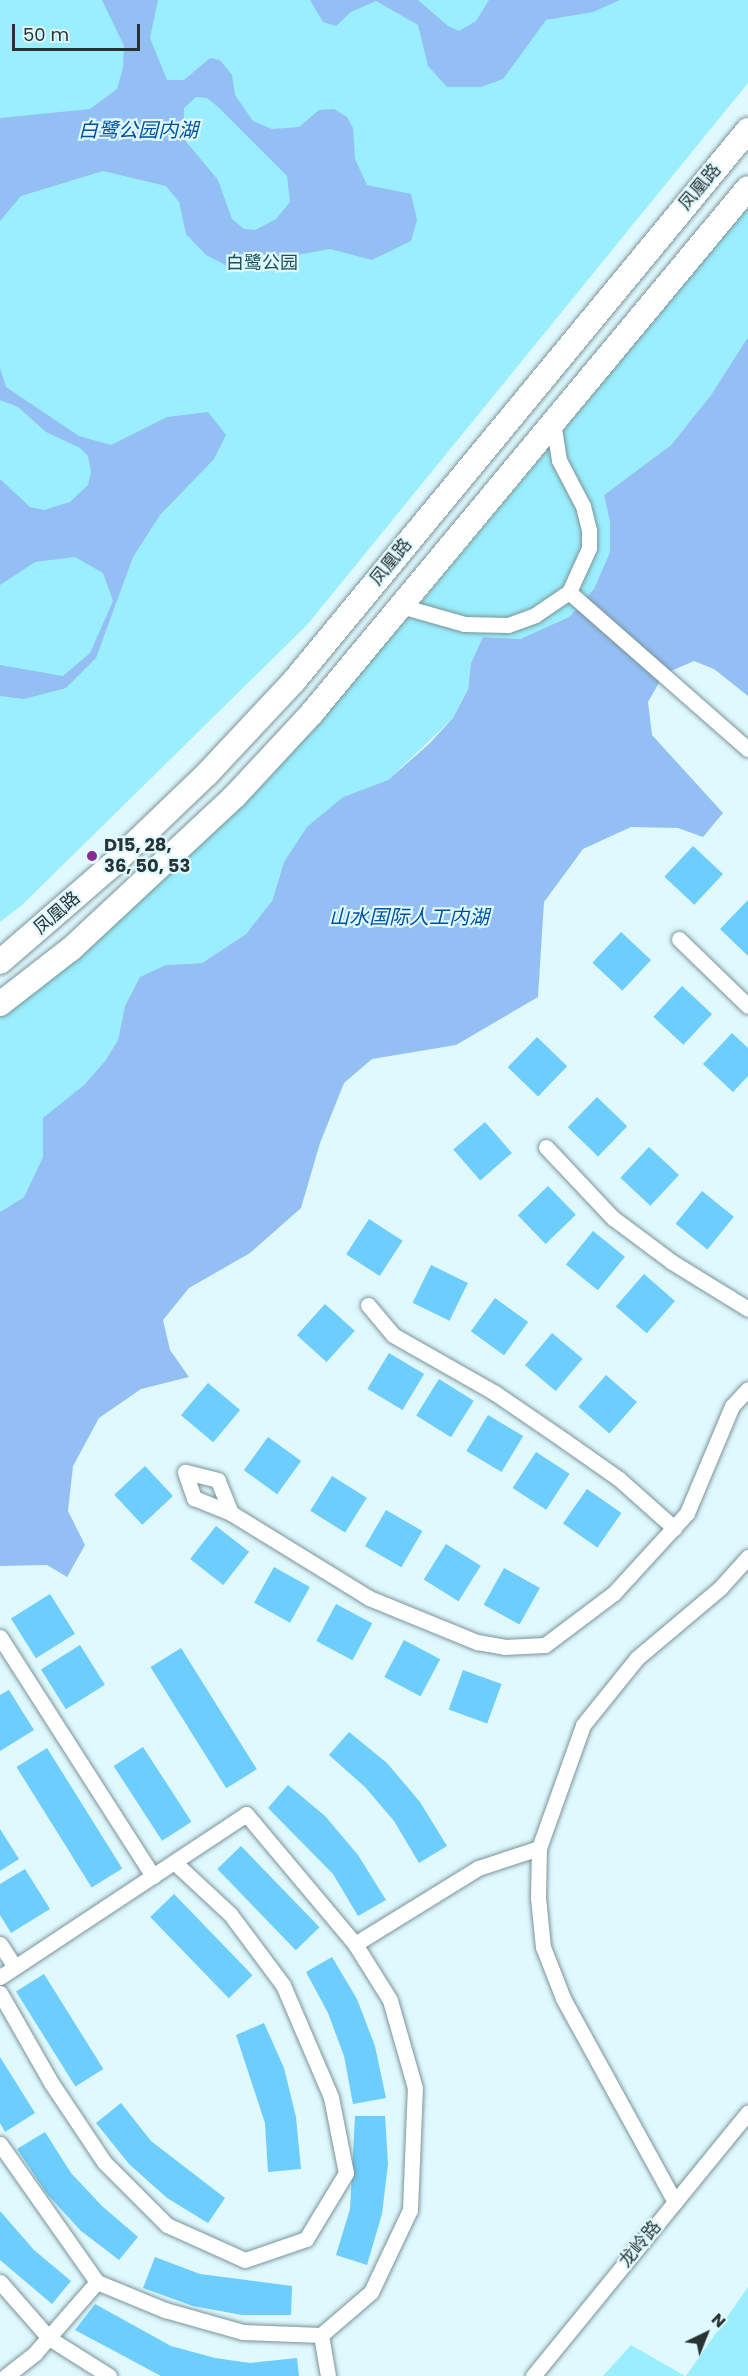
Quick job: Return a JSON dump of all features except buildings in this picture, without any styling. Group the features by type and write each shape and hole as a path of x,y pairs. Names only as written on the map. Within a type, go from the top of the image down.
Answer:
{"highway":[{"name":"凤凰路","path":"0,962 112,866 207,774 294,681 748,130"},
{"name":"凤凰路","path":"0,1004 71,949 235,796 312,713 748,188"}],"street":[{"path":"401,606 464,624 508,625 535,615 569,592 590,548 589,530 583,506 559,460 553,423"},
{"path":"569,592 748,749"},
{"path":"678,939 748,1005"},
{"path":"546,1147 613,1218 672,1262 748,1309"},
{"path":"368,1305 393,1335 495,1393 565,1441 618,1479 674,1528"},
{"path":"231,1513 369,1598 477,1642 504,1647 545,1644 614,1593 687,1514 732,1406 748,1389"},
{"path":"675,2202 562,1998 543,1947 538,1898 539,1848 583,1725 637,1658 720,1588 748,1557"},
{"path":"0,1637 153,1876"},
{"path":"0,1977 246,1814 355,1944 390,2000 415,2088 410,2210 371,2292 321,2335 243,2332 165,2310 97,2282 0,2144"},
{"path":"355,1944 478,1868 539,1848"},
{"path":"0,1993 52,2084 104,2162 167,2225 244,2260 306,2239 346,2173 331,2097 283,1985 230,1914 174,1862"},
{"path":"0,1944 15,1967"},
{"name":"龙岭路","path":"533,2376 748,2112"},
{"path":"0,2282 49,2338 109,2376"},
{"path":"6,2376 49,2338 97,2282"},
{"path":"321,2335 328,2376"}],"green space":[{"name":"白鹭公园","path":"0,0 748,0 748,83 307,625 21,906 0,922"},
{"path":"748,207 748,337 711,395 671,445 604,495 610,522 610,552 594,590 569,617 520,639 483,637 471,663 468,688 453,718 388,780 343,797 284,862 272,901 246,934 202,963 166,965 125,1006 118,1040 105,1061 84,1085 44,1118 43,1157 24,1197 0,1212 0,1017 74,959 320,718 414,611"},
{"path":"748,2287 748,2376 686,2376"},
{"path":"631,2345 685,2376 603,2376"}],"water":[{"name":"白鹭公园内湖","path":"102,0 158,0 150,38 167,80 184,80 210,58 220,60 232,75 235,95 253,121 272,129 299,127 319,110 334,109 347,117 353,128 355,159 367,185 411,194 417,220 411,241 372,260 330,249 286,257 260,254 246,264 231,268 206,255 186,234 179,202 166,186 103,171 21,196 0,221 0,118 90,109 117,89 123,68 124,46","holes":["196,97 207,98 287,176 290,202 276,219 255,230 244,229 232,219 218,180 184,139 184,108"]},
{"path":"310,0 418,0 448,26 459,31 476,21 489,0 620,0 593,12 546,20 503,79 481,87 447,87 428,66 418,25 376,1 351,12 336,26 323,22"},
{"name":"山水国际人工内湖","path":"748,337 748,696 714,669 694,661 664,674 648,702 652,735 723,813 703,837 678,828 631,827 583,849 544,902 538,997 456,1045 372,1059 344,1083 320,1143 301,1208 250,1253 189,1288 163,1320 170,1350 189,1377 141,1389 99,1418 73,1466 68,1511 85,1545 67,1577 47,1565 0,1566 0,1212 24,1197 43,1157 43,1118 84,1085 105,1061 118,1040 125,1006 140,977 166,965 202,963 246,934 272,901 284,862 307,827 343,797 388,780 429,744 453,718 468,689 471,663 483,637 520,639 569,617 594,589 610,552 610,522 604,495 671,445 711,395"},
{"path":"0,368 6,387 79,436 111,445 167,417 208,412 226,435 214,459 160,515 133,557 96,658 66,688 24,699 0,696 0,665 63,676 90,653 113,601 103,573 75,557 35,562 0,585 0,479 30,507 44,510 70,502 88,485 91,472 88,456 80,448 46,432 18,407 0,400"}],"place":[{"name":"D15, 28, 36, 50, 53","path":"92,856"}]}
